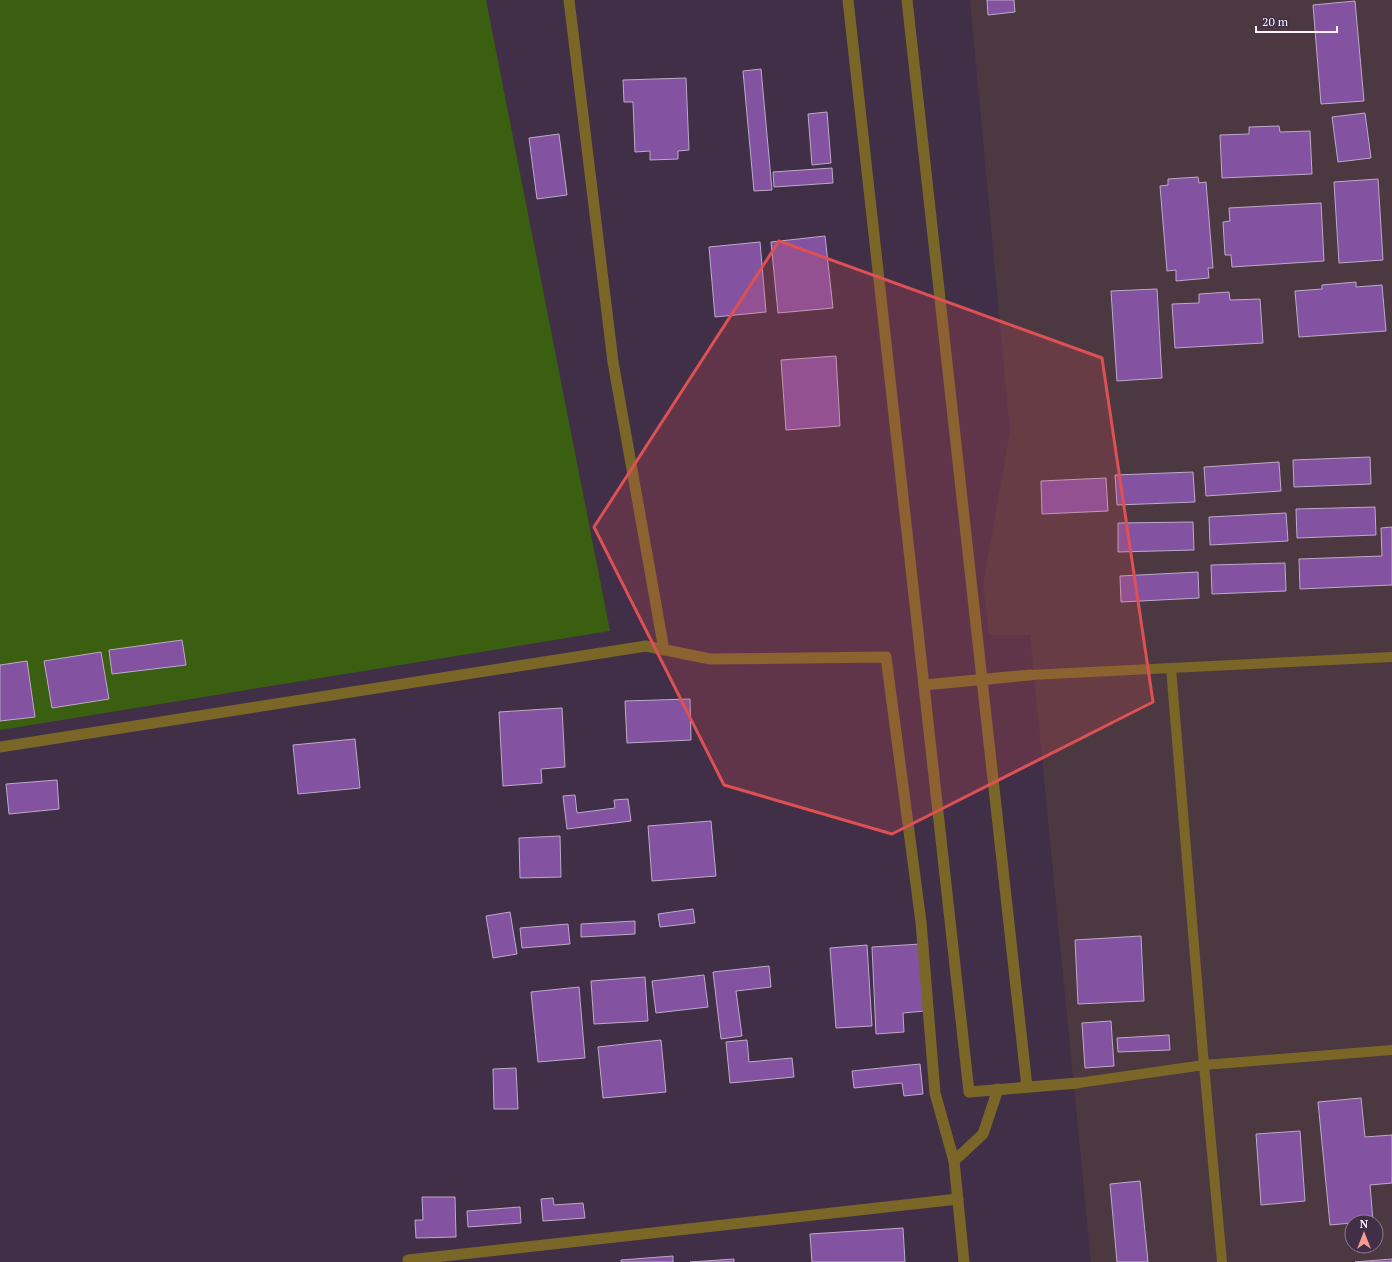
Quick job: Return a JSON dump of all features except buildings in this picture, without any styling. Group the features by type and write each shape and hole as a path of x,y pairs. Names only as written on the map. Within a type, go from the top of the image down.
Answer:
{"street":[{"path":"568,0 613,362 664,650"},
{"path":"848,0 969,1092 1078,1082"},
{"path":"907,0 1027,1087"},
{"path":"0,747 646,646 710,659 886,657 921,922 935,1093 954,1161 964,1262"},
{"path":"924,685 1030,675"},
{"path":"954,1161 983,1134 998,1089"},
{"path":"408,1260 958,1199"}],"lane":[{"path":"1030,675 1392,657"},
{"path":"1171,668 1222,1262"},
{"path":"1078,1082 1204,1066 1392,1050"}],"highlighted area":[{"path":"779,241 1102,358 1153,702 892,834 724,785 594,527"}],"shaded area":[{"path":"970,0 1392,0 1392,1262 1091,1262 1030,635 989,635 983,585 1010,432"}],"green space":[{"path":"0,0 486,0 610,631 0,730"}]}
